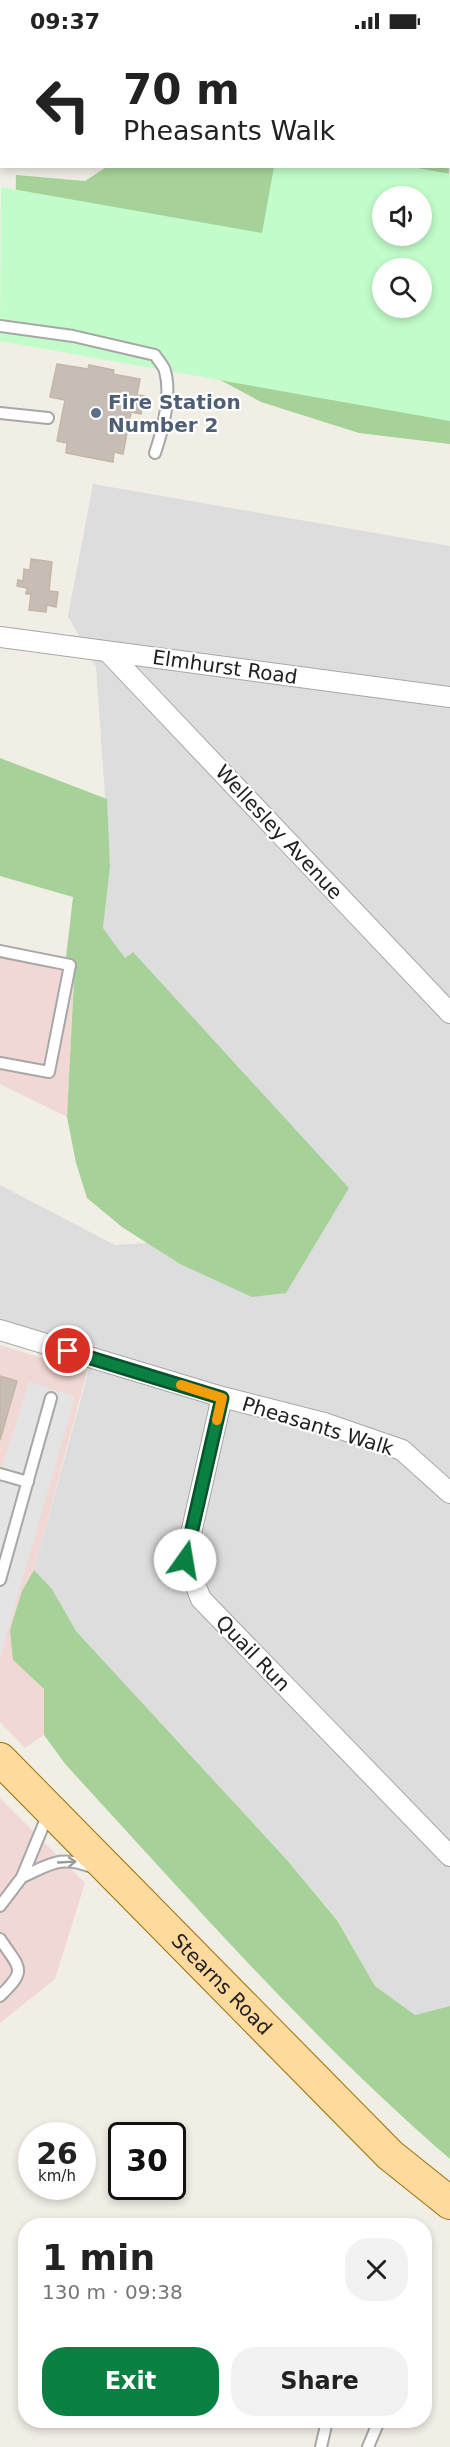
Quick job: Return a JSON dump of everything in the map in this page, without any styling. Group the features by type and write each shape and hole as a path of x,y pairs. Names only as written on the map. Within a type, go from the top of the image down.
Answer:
{"main road":[{"name":"Stearns Road","path":"0,1759 390,2155 450,2203"}],"street":[{"name":"Elmhurst Road","path":"0,638 450,697"},
{"name":"Wellesley Avenue","path":"108,652 450,1013"},
{"name":"Pheasants Walk","path":"0,1330 222,1398 324,1423 402,1450 450,1493"},
{"name":"Quail Run","path":"222,1398 185,1560 201,1599 450,1856"}],"lane":[{"path":"0,326 73,336 155,355 165,370 166,394 166,419 155,453"},
{"path":"0,413 48,418"},
{"path":"0,951 70,965 49,1072 0,1063"},
{"path":"0,1580 4,1548 28,1482 51,1398"},
{"path":"0,1474 28,1482"},
{"path":"2,1898 22,1877 49,1810"},
{"path":"22,1877 57,1862 74,1860 112,1874"},
{"path":"0,1939 16,1962 19,1971 17,1979 0,1996"},
{"path":"321,2447 325,2428"},
{"path":"368,2447 376,2428"}],"shaded area":[{"path":"93,484 450,546 450,2006 415,2015 375,1986 337,1919 287,1860 76,1631 52,1589 34,1570 94,1351 0,1322 0,1185 115,1245 147,1243 180,1264 133,952 125,958 103,928 110,867 96,667 68,616"},
{"path":"0,944 75,959 67,1117 0,1084"},
{"path":"0,1345 87,1372 34,1570 22,1591 13,1660 44,1688 44,1735 25,1748 0,1722"},
{"path":"29,1382 75,1396 0,1658 0,1474"},
{"path":"0,1798 85,1883 55,1979 0,2023"}],"green space":[{"path":"105,168 449,168 450,444 359,433 261,402 172,354 14,277 16,175 85,181"},
{"path":"274,168 418,168 450,174 450,421 0,341 1,187 262,233"},
{"path":"0,758 107,799 110,867 103,928 125,958 133,952 349,1188 286,1293 252,1297 180,1264 122,1227 87,1198 76,1163 67,1117 75,960 66,957 73,897 0,876"},
{"path":"34,1570 52,1589 76,1631 287,1860 337,1920 375,1986 415,2015 450,2006 450,2159 349,2066 252,1968 66,1765 44,1735 44,1689 13,1660 10,1630 22,1591"}],"building":[{"name":"Fire Station Number 2","path":"57,364 88,369 89,365 114,370 113,374 140,379 137,395 144,396 141,414 131,412 123,454 114,452 113,462 66,453 67,443 57,441 65,400 50,397"},
{"path":"31,559 52,562 49,591 58,592 56,607 47,605 46,612 29,610 31,594 26,594 27,588 17,586 18,580 23,581 24,569 30,570"},
{"path":"0,1376 17,1381 0,1440"}],"slow traffic":[{"path":"181,1385 222,1398 217,1420"}],"place":[{"name":"Fire Station Number 2","path":"96,413"}],"route":[{"path":"68,1351 222,1398 185,1560"}]}
